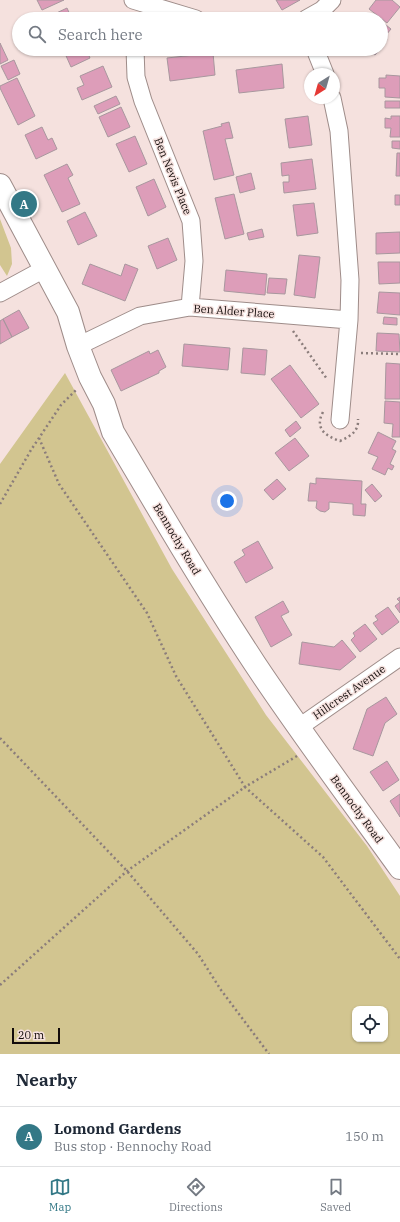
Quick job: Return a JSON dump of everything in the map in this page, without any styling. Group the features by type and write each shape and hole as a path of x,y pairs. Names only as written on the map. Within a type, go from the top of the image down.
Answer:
{"street":[{"path":"318,12 332,0"},
{"path":"140,8 160,12"},
{"name":"Ben Nevis Place","path":"135,56 136,77 143,101 191,221 194,261 190,307"},
{"path":"319,56 323,68"},
{"path":"333,104 339,131 350,280 349,320 340,420"},
{"name":"Bennochy Road","path":"0,185 46,268 68,312 78,346 90,378 104,404 113,432 209,593 298,728 400,868"},
{"path":"0,293 46,268"},
{"name":"Ben Alder Place","path":"78,346 140,316 190,307 349,320"},
{"name":"Hillcrest Avenue","path":"298,728 400,657"}],"path":[{"path":"292,330 328,381"},
{"path":"361,353 400,354"},
{"path":"0,504 39,438 61,405 81,385"},
{"path":"325,409 321,416 320,426 324,433 340,442 355,433 358,423 357,414"},
{"path":"39,438 59,484 98,539 146,613 176,676 245,787 323,857 400,959"},
{"path":"0,738 127,871 198,954 221,990 269,1054"},
{"path":"0,985 127,871 245,787 312,747"}],"shaded area":[{"path":"0,219 11,248 12,264 7,276 0,265"},
{"path":"65,373 172,569 266,715 367,846 400,896 400,1054 0,1054 0,464"}],"building":[{"path":"37,0 64,0 42,10"},
{"path":"276,0 300,0 282,10"},
{"path":"376,0 392,0 400,7 388,22 388,12 373,12 369,9"},
{"path":"67,8 69,12 59,12"},
{"path":"0,43 8,60 0,64"},
{"path":"66,56 89,56 90,58 71,67"},
{"path":"185,56 213,56 215,75 170,81 167,58"},
{"path":"14,60 20,74 8,80 1,66"},
{"path":"282,64 284,88 239,93 236,70"},
{"path":"103,66 112,87 82,100 77,88 84,85 80,76"},
{"path":"386,75 400,76 400,98 385,97 385,88 379,88 379,78 386,78"},
{"path":"17,78 35,116 18,125 0,88 0,86"},
{"path":"116,96 120,104 98,114 94,106"},
{"path":"385,101 400,101 400,108 385,108"},
{"path":"121,107 130,127 108,137 99,117"},
{"path":"308,116 312,145 289,148 285,119"},
{"path":"391,116 400,116 400,137 390,137 391,128 385,128 385,118 391,119"},
{"path":"229,122 233,138 225,139 234,175 214,180 203,131 222,126 221,124"},
{"path":"42,127 48,140 52,138 57,149 36,159 25,135"},
{"path":"135,136 147,164 129,172 116,144"},
{"path":"392,141 400,141 400,149 392,148"},
{"path":"397,153 400,153 400,176 396,176"},
{"path":"312,159 316,189 284,193 283,182 289,182 289,175 282,176 281,163"},
{"path":"67,164 73,175 68,178 80,204 62,212 44,175"},
{"path":"251,173 255,189 240,193 236,177"},
{"path":"154,179 166,207 148,216 136,187"},
{"path":"234,194 244,234 225,239 215,198"},
{"path":"395,195 400,195 400,205 395,205"},
{"path":"314,203 318,233 297,236 293,205"},
{"path":"85,212 97,236 78,245 67,221"},
{"path":"262,229 264,237 249,240 247,233"},
{"path":"400,232 400,253 376,254 376,233"},
{"path":"168,238 177,260 157,269 148,246"},
{"path":"299,255 320,257 315,298 294,295"},
{"path":"378,262 400,262 400,283 379,284"},
{"path":"90,264 121,276 125,264 138,269 125,301 82,284"},
{"path":"226,270 267,274 265,295 224,291"},
{"path":"269,278 287,279 285,294 267,293"},
{"path":"379,292 400,293 400,315 377,313"},
{"path":"19,310 29,328 12,337 3,319"},
{"path":"384,317 397,318 397,325 383,324"},
{"path":"3,319 12,337 0,344 0,321"},
{"path":"377,333 399,334 400,352 376,351"},
{"path":"184,344 230,348 228,370 182,366"},
{"path":"243,348 267,350 265,375 241,373"},
{"path":"158,350 166,367 159,371 159,373 121,391 111,370 149,351 150,354"},
{"path":"386,363 400,364 400,399 385,399"},
{"path":"290,365 319,404 301,418 271,379"},
{"path":"385,401 400,402 400,437 392,437 393,424 384,423"},
{"path":"296,421 301,428 290,437 285,430"},
{"path":"378,432 396,441 392,449 396,451 390,464 394,466 392,470 388,468 385,475 372,469 378,457 368,453"},
{"path":"295,438 309,456 289,471 275,453"},
{"path":"316,478 362,481 361,504 366,504 365,516 353,515 353,504 329,502 329,509 325,512 316,508 317,501 308,501 310,483 316,484"},
{"path":"277,479 286,489 273,500 264,490"},
{"path":"372,484 382,496 375,502 365,490"},
{"path":"258,541 273,568 246,583 234,562 245,555 242,550"},
{"path":"283,601 289,612 281,616 292,635 271,647 255,617"},
{"path":"400,602 400,613 395,606"},
{"path":"388,607 399,622 382,635 373,623 378,620 375,616"},
{"path":"365,624 377,639 360,652 351,640 355,636 353,633"},
{"path":"342,640 356,657 340,670 299,664 302,642 334,647"},
{"path":"386,697 397,714 385,723 373,756 353,749 367,709"},
{"path":"387,761 399,780 383,791 370,772"},
{"path":"400,794 400,817 390,801"}],"place":[{"name":"Lomond Gardens","path":"24,204"}]}
